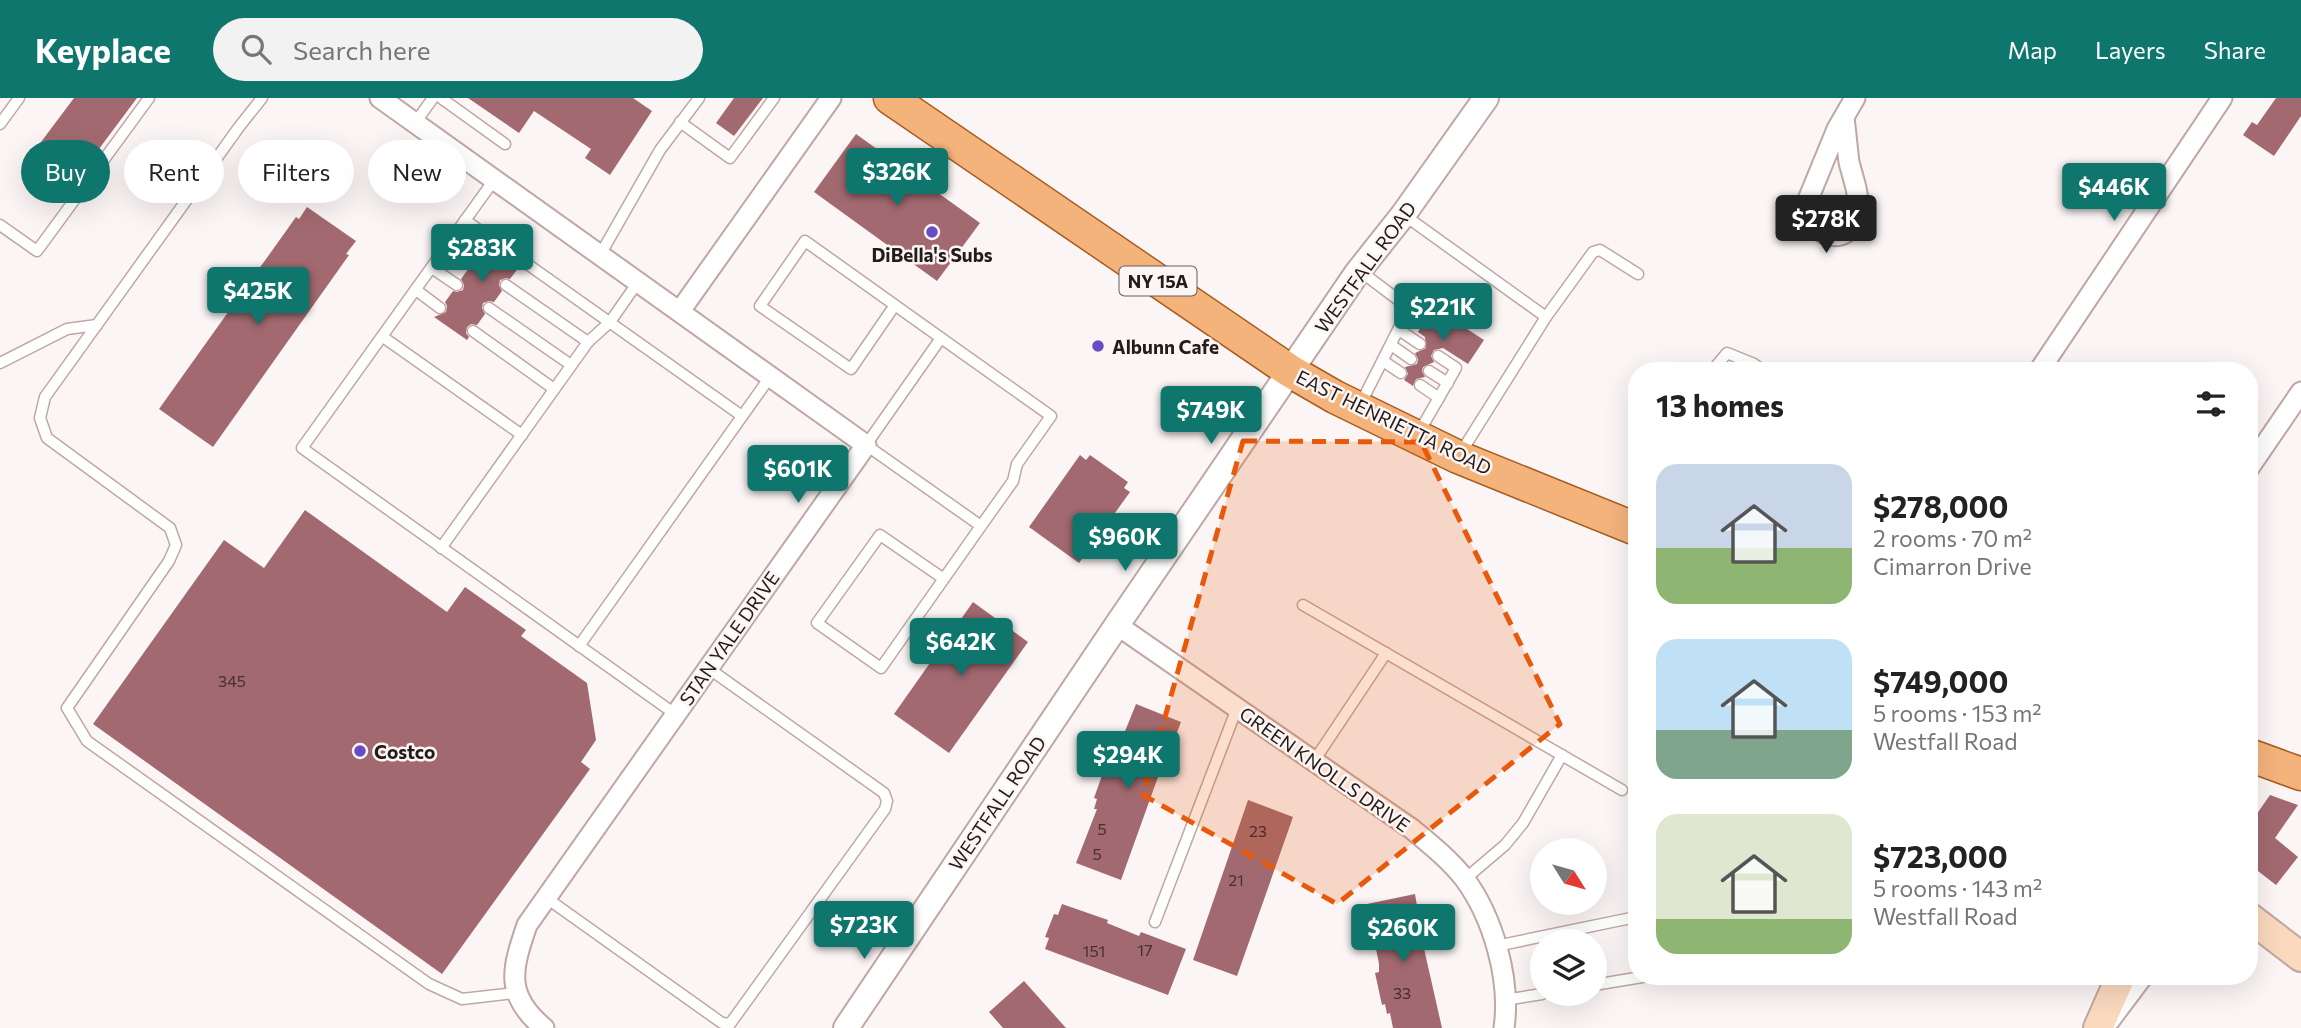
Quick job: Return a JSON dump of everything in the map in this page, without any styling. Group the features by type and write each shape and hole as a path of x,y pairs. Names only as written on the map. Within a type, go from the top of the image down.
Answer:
{"main road":[{"name":"EAST HENRIETTA ROAD","path":"890,98 1290,371 1458,457 1628,525"},
{"path":"2258,758 2301,774"},
{"path":"2258,924 2301,957"},
{"path":"2098,1028 2117,985"}],"street":[{"path":"380,98 866,445"},
{"path":"680,311 831,98"},
{"name":"WESTFALL ROAD","path":"846,1028 1290,371 1359,271 1403,215 1486,98"},
{"path":"1843,118 1849,161 1857,191 1857,214 1848,231 1828,235 1812,223 1807,214 1807,202 1843,118 1855,98"},
{"path":"2045,362 2222,98"},
{"path":"2258,455 2301,392"},
{"name":"STAN YALE DRIVE","path":"515,993 516,957 527,925 866,445"},
{"name":"GREEN KNOLLS DRIVE","path":"1117,625 1412,829 1438,851 1465,880 1481,906 1496,946 1504,984 1504,1028"},
{"path":"2104,1028 2136,985"},
{"path":"515,993 531,1018 544,1028"}],"lane":[{"path":"0,124 19,98"},
{"path":"0,225 37,251 149,98"},
{"path":"262,98 45,397 40,418 47,438 170,528 176,545 169,561 67,708 87,741 429,984 462,999 515,993"},
{"path":"415,123 433,98"},
{"path":"440,98 505,144"},
{"path":"600,255 660,150 699,98"},
{"path":"680,122 730,158 775,98"},
{"path":"494,180 302,448 675,714"},
{"path":"1403,215 1546,317"},
{"path":"466,220 491,238"},
{"path":"895,305 851,369 760,306 805,242 895,305 1051,416 1017,464 1013,481 981,526 944,579 881,668 817,623 880,535 944,579"},
{"path":"448,244 473,262"},
{"path":"1458,457 1546,317 1593,252 1600,250 1638,274"},
{"path":"523,261 742,416"},
{"path":"432,268 457,285"},
{"path":"1359,271 1409,308 1359,408"},
{"path":"442,548 571,365 588,342 610,322 638,282"},
{"path":"506,285 588,342"},
{"path":"416,290 440,308"},
{"path":"489,308 571,365"},
{"path":"0,363 67,329 97,325"},
{"path":"1399,330 1420,344"},
{"path":"473,331 554,389"},
{"path":"383,337 522,435"},
{"path":"941,338 866,445 981,526"},
{"path":"1391,345 1411,359"},
{"path":"1720,362 1727,353 1746,362"},
{"path":"1416,437 1456,368 1438,356"},
{"path":"1383,361 1401,373"},
{"path":"1429,371 1448,383"},
{"path":"579,646 771,377"},
{"path":"1420,385 1439,398"},
{"path":"1303,605 1622,790"},
{"path":"1314,761 1386,653"},
{"path":"545,897 722,1023 730,1024 736,1018 775,964 885,808 887,801 884,793 708,668"},
{"path":"1155,922 1237,708"},
{"path":"1465,880 1505,845 1523,823 1562,755"},
{"path":"1496,946 1628,919"},
{"path":"1607,983 1628,979"},
{"path":"1504,1000 1530,996"}],"highlighted area":[{"path":"1243,441 1421,442 1560,724 1337,904 1143,795"}],"building":[{"path":"74,98 137,98 106,140 42,140"},
{"path":"468,98 633,98 652,111 610,175 585,158 591,149 534,111 519,133"},
{"path":"734,98 763,98 734,136 716,123"},
{"path":"2276,98 2301,98 2301,116 2274,156 2243,135 2252,122 2257,125"},
{"path":"856,134 980,223 937,281 814,192"},
{"path":"307,207 356,241 346,254 349,255 213,447 159,409 296,217 299,219"},
{"path":"497,228 529,251 527,255 517,256 519,267 510,279 500,280 502,291 494,302 483,303 485,314 477,325 471,324 467,327 467,340 434,317 446,312 445,302 453,291 463,290 461,279 469,268 475,269 479,266 480,260 477,256 486,244 496,243"},
{"path":"1433,307 1484,340 1468,364 1443,348 1434,350 1431,356 1434,362 1423,367 1425,377 1416,379 1413,386 1404,380 1408,374 1405,367 1417,364 1415,353 1426,348 1425,337 1418,332"},
{"path":"1080,455 1086,460 1090,455 1128,482 1124,488 1130,492 1079,563 1029,527"},
{"name":"Costco","path":"305,510 447,612 465,587 526,630 521,636 587,683 596,740 581,762 590,769 442,974 93,724 224,540 264,568"},
{"path":"973,602 1028,642 949,753 894,714"},
{"path":"1136,704 1181,722 1121,880 1076,863 1097,809 1094,809 1097,799 1094,798 1105,767 1109,769 1113,761"},
{"path":"2270,795 2298,805 2275,838 2298,857 2276,885 2258,871 2258,812"},
{"path":"1248,800 1293,817 1237,976 1193,960"},
{"path":"1415,894 1442,1028 1393,1028 1390,1013 1387,1014 1385,1004 1382,1005 1375,973 1379,972 1379,964 1367,904"},
{"path":"1062,904 1108,920 1107,923 1139,936 1141,932 1186,949 1168,995 1045,949 1049,938 1045,937 1054,914 1058,915"},
{"path":"1024,981 1066,1028 1003,1028 989,1012"}],"place":[{"name":"DiBella's Subs","path":"932,232"},
{"name":"Albunn Cafe","path":"1098,346"},
{"name":"Costco","path":"360,751"}]}
